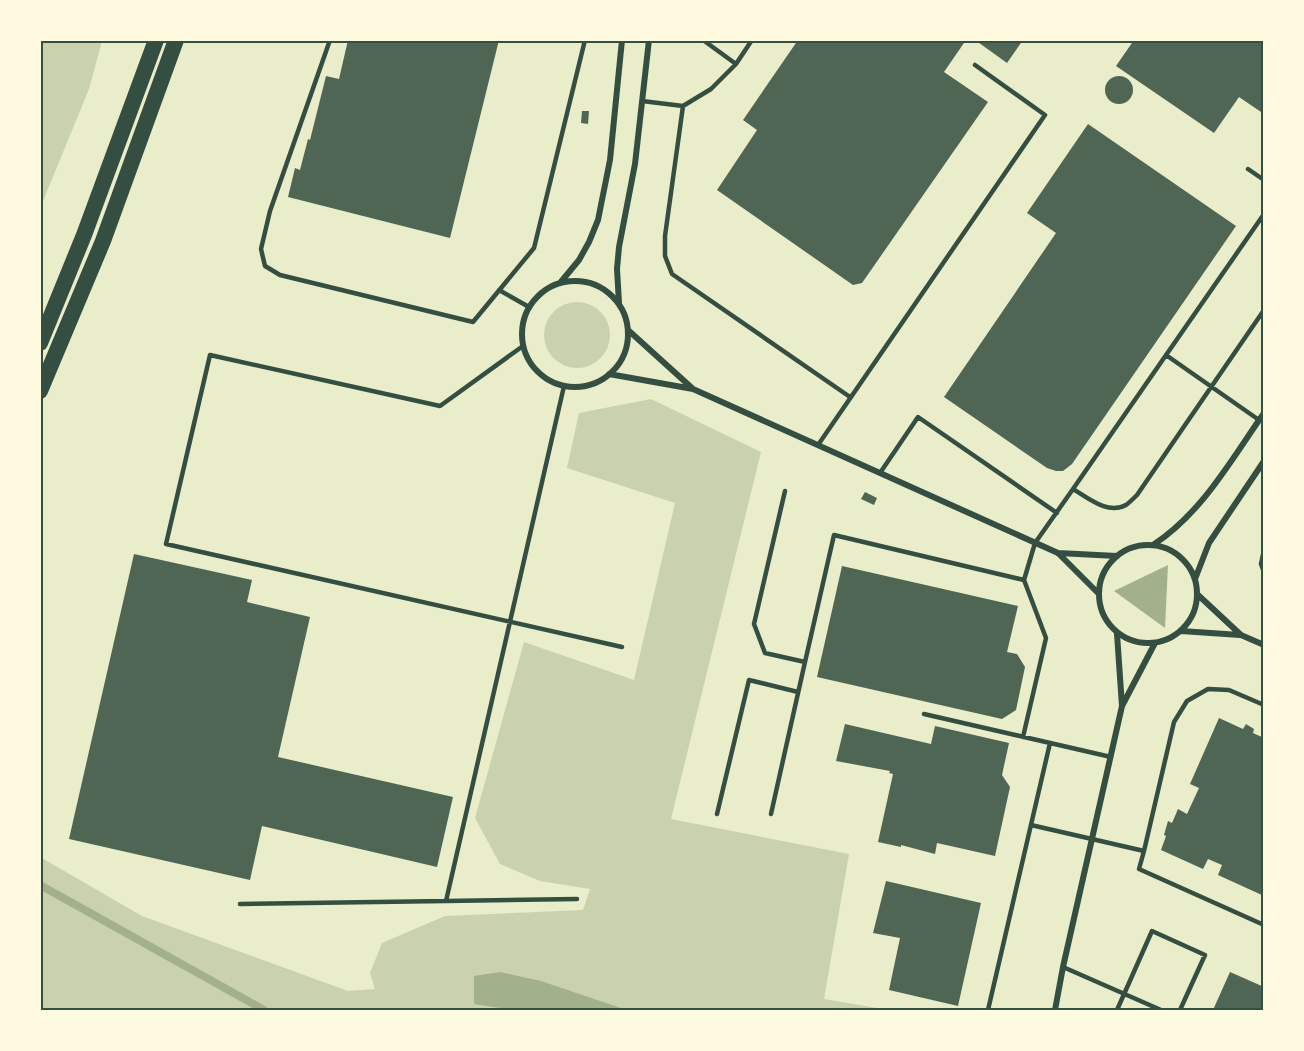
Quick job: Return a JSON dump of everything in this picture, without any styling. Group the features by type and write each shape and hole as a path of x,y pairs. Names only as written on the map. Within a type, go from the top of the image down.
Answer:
{"highway":[{"path":"40,343 84,235 156,40"},
{"path":"40,391 103,241 176,40"}],"street":[{"path":"560,283 579,260 598,219 610,160 622,40"},
{"path":"619,304 617,269 619,247 635,164 649,40"},
{"path":"576,280 592,283 607,292 619,304 628,330 624,354 609,374 596,382 580,386 564,386 550,381 538,372 529,360 523,346 522,332 529,306 537,296 560,283 576,280"},
{"path":"628,330 693,389"},
{"path":"609,374 693,389 1058,553 1117,556"},
{"path":"1154,545 1173,532 1201,504 1263,413"},
{"path":"1195,579 1209,543 1263,461"},
{"path":"1140,545 1154,545 1179,556 1189,567 1195,579 1197,594 1193,614 1181,631 1168,639 1155,643 1135,642 1118,634 1103,616 1098,593 1107,566 1117,556 1140,545"},
{"path":"1058,553 1098,593"},
{"path":"1197,594 1241,635 1263,645"},
{"path":"1181,631 1241,635"},
{"path":"1054,1011 1122,706 1118,634"},
{"path":"1122,706 1155,643"}],"lane":[{"path":"330,40 270,211 261,249 265,266 280,275 473,322 534,248 585,40"},
{"path":"703,40 736,64"},
{"path":"642,100 683,106 711,89 736,64 752,40"},
{"path":"818,445 1045,115 975,65"},
{"path":"683,106 665,236 665,256 672,274 850,397"},
{"path":"1248,169 1263,180"},
{"path":"1023,737 1046,638 1024,580 1035,543 1263,214"},
{"path":"499,290 529,306"},
{"path":"1073,489 1096,504 1112,508 1126,505 1137,495 1263,310"},
{"path":"523,346 440,406 210,355 166,544 622,647"},
{"path":"1166,355 1259,420"},
{"path":"446,901 564,386"},
{"path":"880,473 918,417 1057,513"},
{"path":"785,491 754,624 765,653 805,662"},
{"path":"771,814 834,535 1024,580"},
{"path":"1263,550 1261,564 1263,572"},
{"path":"717,814 749,680 798,692"},
{"path":"1263,705 1229,690 1208,689 1187,700 1174,722 1139,869 1263,925"},
{"path":"924,714 1111,757"},
{"path":"988,1011 1050,743"},
{"path":"1031,825 1143,851"},
{"path":"240,904 577,899"},
{"path":"1117,1011 1152,931 1205,955 1180,1011"},
{"path":"1063,967 1161,1011"}],"shaded area":[{"path":"41,40 102,41 89,89 41,206"},
{"path":"571,302 583,302 595,307 605,317 610,335 608,348 595,363 583,368 571,368 559,363 549,353 544,341 544,329 549,317 559,307"},
{"path":"651,399 761,452 671,819 849,854 824,999 889,1010 41,1010 40,857 142,916 348,991 375,989 370,973 382,943 445,916 583,910 590,889 540,881 500,864 475,818 524,642 634,680 675,503 567,468 579,413"},
{"path":"1168,565 1165,628 1114,591"},
{"path":"500,972 541,981 624,1009 635,1010 514,1010 474,1004 474,976"}],"building":[{"path":"348,40 499,40 450,238 288,197 295,168 300,170 308,139 310,140 326,76 339,79"},
{"path":"798,40 966,40 944,72 988,102 862,283 853,285 717,190 757,130 743,120"},
{"path":"975,40 1023,40 1007,63"},
{"path":"1134,40 1264,40 1264,114 1239,97 1214,133 1116,66"},
{"path":"1119,76 1129,80 1133,90 1129,100 1119,104 1109,100 1105,90 1109,80"},
{"path":"582,111 589,111 588,124 581,123"},
{"path":"1088,124 1236,226 1072,464 1063,471 1056,471 1047,468 944,397 1056,233 1027,213"},
{"path":"865,492 877,498 874,505 861,499"},
{"path":"134,554 252,580 247,602 310,617 278,757 453,797 437,867 262,826 250,880 69,839"},
{"path":"842,566 1018,606 1007,652 1017,654 1025,667 1016,710 1002,719 817,677"},
{"path":"1219,718 1243,729 1246,724 1254,729 1253,733 1264,738 1264,896 1218,875 1222,865 1208,859 1203,869 1161,850 1168,821 1172,823 1178,809 1187,814 1199,788 1190,784"},
{"path":"845,724 931,744 935,726 1009,743 1002,775 1010,787 995,856 937,843 935,854 901,845 901,847 878,842 893,774 889,773 890,771 836,761"},
{"path":"886,881 981,903 958,1006 889,990 900,938 873,933"},
{"path":"1230,972 1264,987 1264,1010 1213,1010"}],"waterway":[{"path":"40,885 264,1010"}]}
